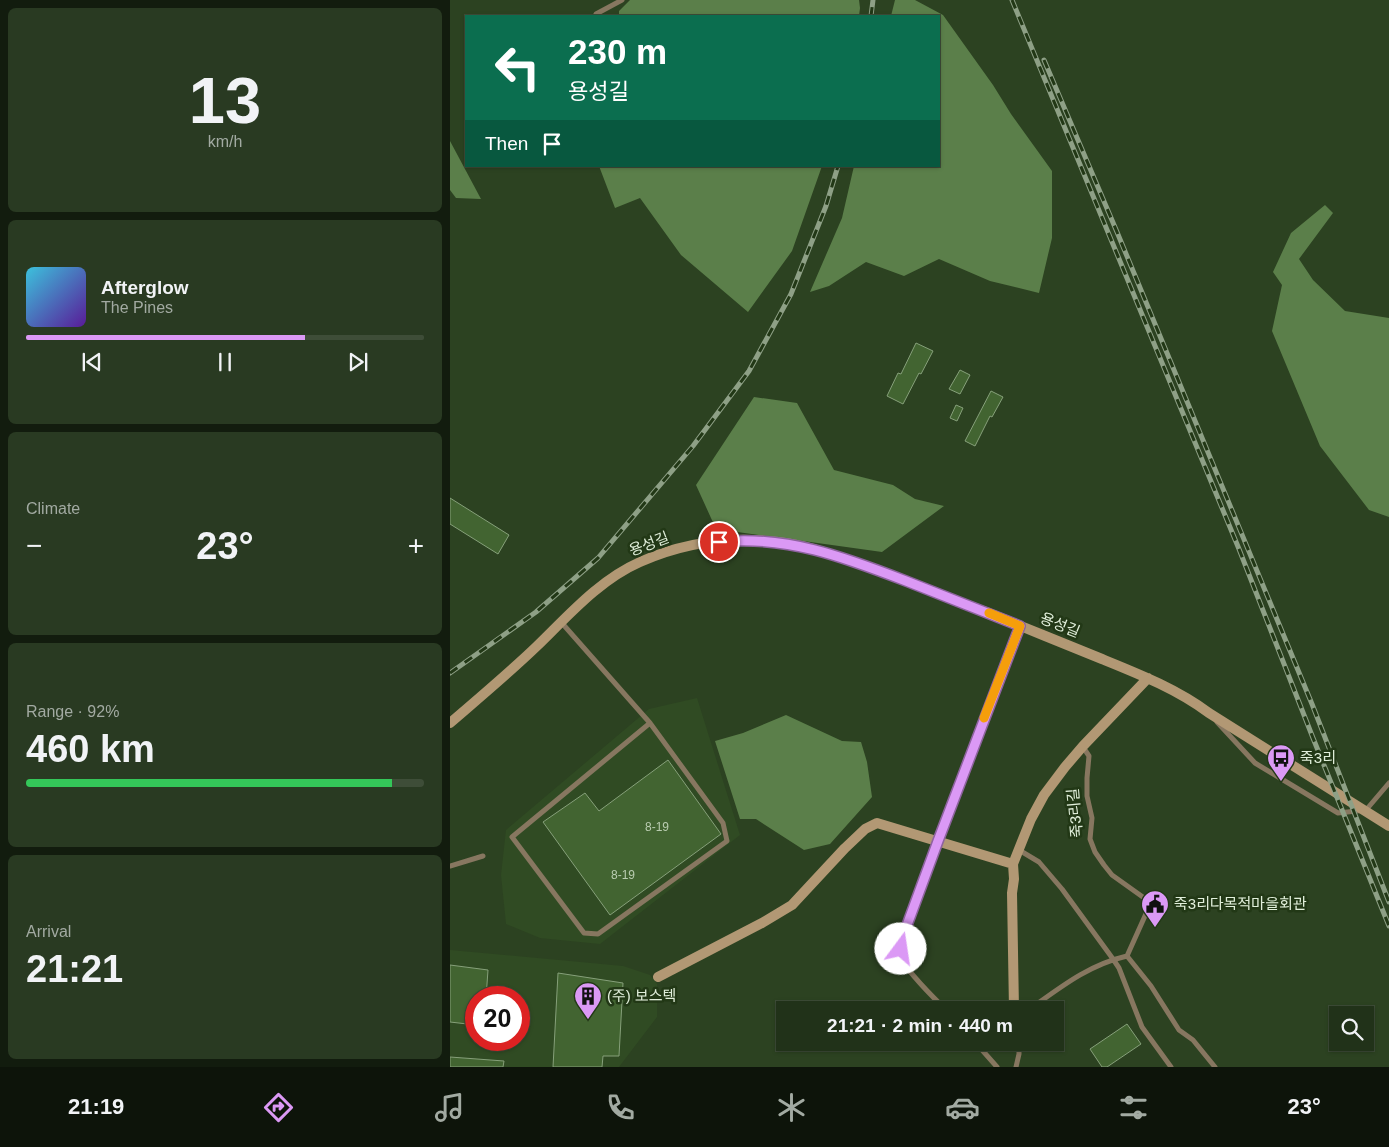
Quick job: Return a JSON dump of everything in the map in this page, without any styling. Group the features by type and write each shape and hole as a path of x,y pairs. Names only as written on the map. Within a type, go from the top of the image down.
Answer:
{"street":[{"name":"용성길","path":"450,723 529,653 587,597 608,581 638,563 669,551 692,545 737,540 778,542 811,548 880,571 1148,678 1195,703 1389,826"},
{"name":"죽3리길","path":"1014,1001 1013,864 1031,819 1044,795 1065,767 1148,678"},
{"path":"658,977 762,923 792,905 845,848 866,829 876,823 1013,864"}],"lane":[{"path":"596,15 622,0"},
{"path":"561,622 650,723 723,823 727,840 598,934 584,933 512,837 650,723"},
{"path":"938,1001 910,971 902,959 903,936 1020,626"},
{"path":"1209,713 1255,764 1338,813 1366,810 1389,783"},
{"name":"죽3리길","path":"1083,746 1089,756 1087,796 1092,818 1090,839 1095,852 1112,875 1147,900 1149,908 1128,956"},
{"path":"1019,849 1040,862 1113,959 1119,968 1142,1027 1171,1067"},
{"path":"450,866 483,856"},
{"path":"1041,1001 1097,965 1128,956 1151,986 1179,1030 1193,1040 1215,1067"},
{"path":"983,1051 997,1067"},
{"path":"1016,1067 1019,1051"}],"shaded area":[{"path":"630,0 859,0 860,8 859,15 619,15 619,11"},
{"path":"895,0 915,0 943,15 1052,171 1052,238 1039,293 990,281 939,259 904,276 866,262 829,286 810,292 842,218 854,167 940,167 940,15 891,15"},
{"path":"450,141 481,199 456,198 450,190"},
{"path":"599,167 822,167 792,251 748,312 681,255 640,198 615,208"},
{"path":"1325,205 1333,213 1299,259 1313,280 1345,311 1389,318 1389,517 1369,510 1320,446 1272,331 1282,285 1273,272 1291,233"},
{"path":"754,397 797,403 834,470 893,485 915,499 944,506 882,552 716,529 696,485"},
{"path":"697,698 740,835 600,944 540,938 506,924 501,875 506,830 649,709"},
{"path":"786,715 842,741 861,742 867,762 872,797 830,844 804,850 756,819 740,819 715,741 743,733"},
{"name":"(주) 보스텍","path":"450,950 623,966 650,975 657,984 657,1017 619,1067 450,1067"}],"building":[{"path":"916,343 933,351 903,404 887,396 898,373 901,374"},
{"path":"960,370 970,375 960,394 949,389"},
{"path":"991,391 1003,397 992,417 990,416 975,446 965,441"},
{"path":"956,405 963,408 957,421 950,418"},
{"path":"450,498 509,535 498,554 450,524"},
{"path":"668,760 721,834 610,915 543,822 585,793 599,811"},
{"path":"450,965 488,970 487,986 465,986 465,1024 450,1022"},
{"name":"(주) 보스텍","path":"558,973 623,983 619,1056 603,1056 602,1067 553,1067"},
{"path":"1127,1024 1141,1044 1107,1067 1102,1067 1090,1049"},
{"path":"450,1057 504,1061 503,1067 450,1067"}],"railway":[{"path":"871,15 873,0"},
{"path":"1012,0 1239,549 1389,926"},
{"path":"1044,60 1312,704 1389,902"},
{"path":"450,673 536,612 598,558 693,446 749,371 791,294 826,206 838,167"}],"slow traffic":[{"path":"984,718 1020,626 989,613"}],"place":[{"name":"죽3리","path":"1281,782"},
{"name":"죽3리다목적마을회관","path":"1155,928"},
{"name":"(주) 보스텍","path":"588,1020"}],"route":[{"path":"719,542 737,540 778,542 811,548 880,571 1020,626 903,936 901,949"}]}
